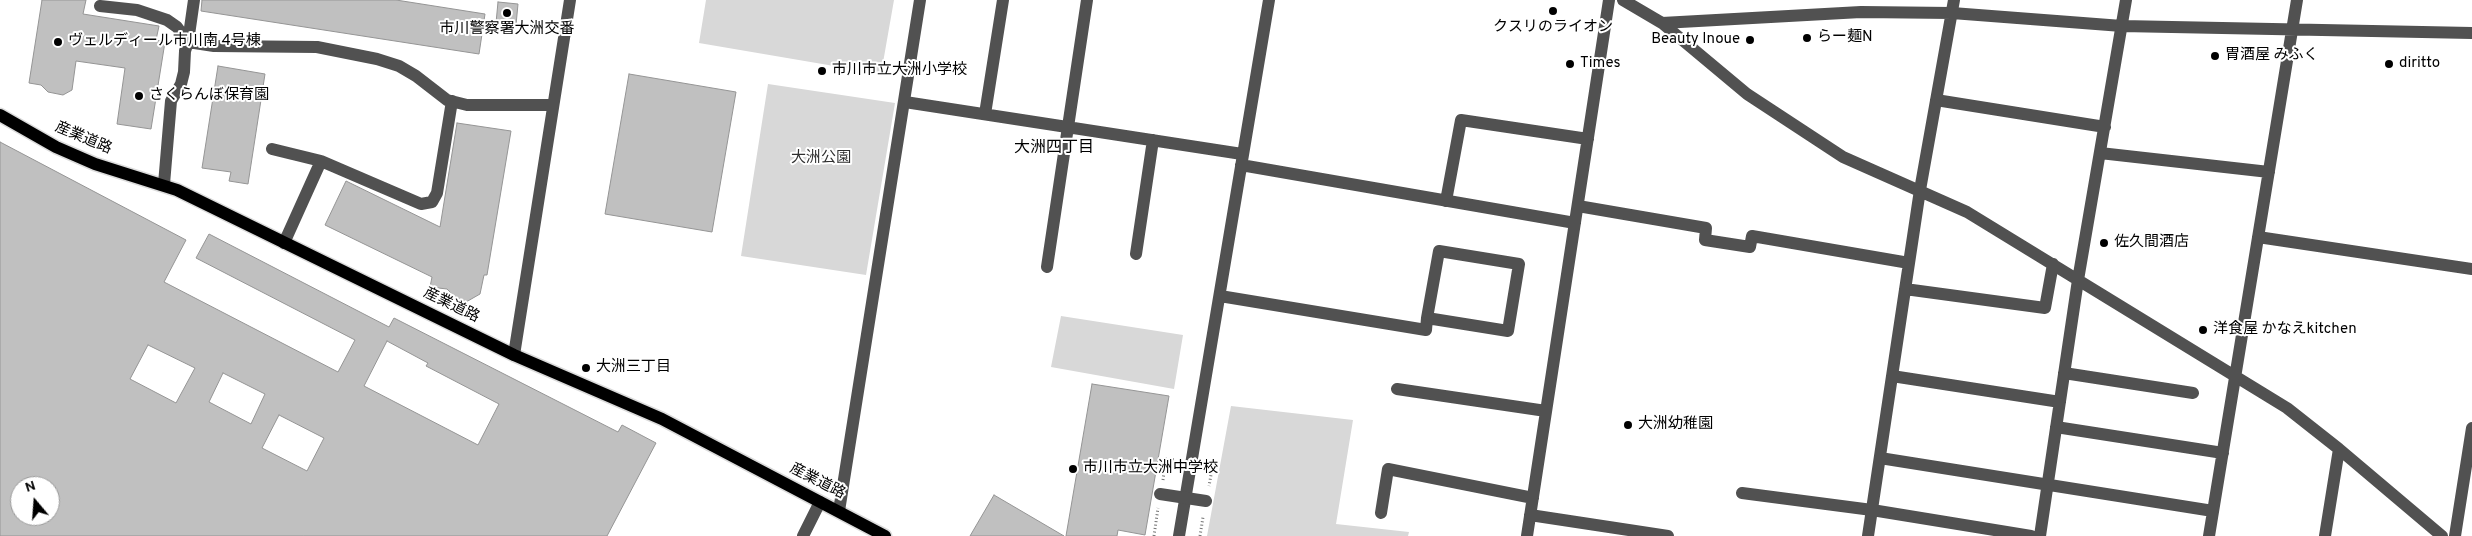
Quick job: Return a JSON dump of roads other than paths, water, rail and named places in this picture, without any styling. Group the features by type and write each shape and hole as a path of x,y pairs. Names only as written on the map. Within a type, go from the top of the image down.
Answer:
{"main road":[{"name":"産業道路","path":"0,115 56,147 95,164 164,184 514,355 662,419 885,536"}],"street":[{"path":"164,184 171,101 182,84 185,51 194,0"},
{"path":"514,355 570,0"},
{"path":"839,511 920,0"},
{"path":"985,114 1003,0"},
{"path":"1047,267 1087,0"},
{"path":"1179,536 1269,0"},
{"path":"1527,536 1609,0"},
{"path":"1623,0 1662,23 1747,94 1844,157 1967,212 2287,408 2442,536"},
{"path":"1868,536 1920,190 1954,0"},
{"path":"2040,536 2078,280 2126,0"},
{"path":"2209,536 2297,0"},
{"path":"100,6 136,10 167,20 177,27 188,42 214,46 317,47 377,58 398,66 416,76 428,87 452,101 467,105 553,104"},
{"path":"1662,23 1861,12 1952,13 2122,26 2472,33"},
{"path":"1936,100 2105,127"},
{"path":"272,149 321,161 421,204 432,202 437,193 452,101"},
{"path":"904,102 1153,140 1446,201 1575,222"},
{"path":"1446,201 1460,120 1588,139"},
{"path":"1136,254 1153,140"},
{"path":"2100,153 2269,172"},
{"path":"284,243 321,161"},
{"path":"1578,206 1706,228 1706,240 1750,247 1752,236 1910,263"},
{"path":"2258,237 2472,269"},
{"path":"1220,296 1426,330 1427,318 1439,251 1519,264 1508,331 1427,318"},
{"path":"1905,289 2045,308 2053,264"},
{"path":"2064,373 2193,393"},
{"path":"1892,376 2060,402"},
{"path":"1398,389 1546,411"},
{"path":"2056,427 2223,452"},
{"path":"2455,536 2472,428"},
{"path":"2325,536 2339,449"},
{"path":"1880,458 2214,511"},
{"path":"1381,513 1388,469 1533,498"},
{"path":"1742,493 1872,510 2031,536"},
{"path":"1160,494 1206,501"},
{"path":"803,536 820,502"},
{"path":"1530,515 1668,536"}],"place":[{"name":"クスリのライオン","path":"1553,11"},
{"name":"市川警察署大洲交番","path":"507,13"},
{"name":"らー麺N","path":"1807,38"},
{"name":"Beauty Inoue","path":"1750,40"},
{"name":"ヴェルディール市川南 4号棟","path":"58,42"},
{"name":"胃酒屋 みふく","path":"2215,56"},
{"name":"Times","path":"1570,64"},
{"name":"diritto","path":"2389,64"},
{"name":"市川市立大洲小学校","path":"822,71"},
{"name":"さくらんぼ保育園","path":"139,96"},
{"name":"佐久間酒店","path":"2104,243"},
{"name":"洋食屋 かなえkitchen","path":"2203,330"},
{"name":"大洲三丁目","path":"586,368"},
{"name":"大洲幼稚園","path":"1628,425"},
{"name":"市川市立大洲中学校","path":"1073,469"}],"district":[{"name":"大洲四丁目","path":"1054,149"}],"park label":[{"name":"大洲公園","path":"821,159"}]}
